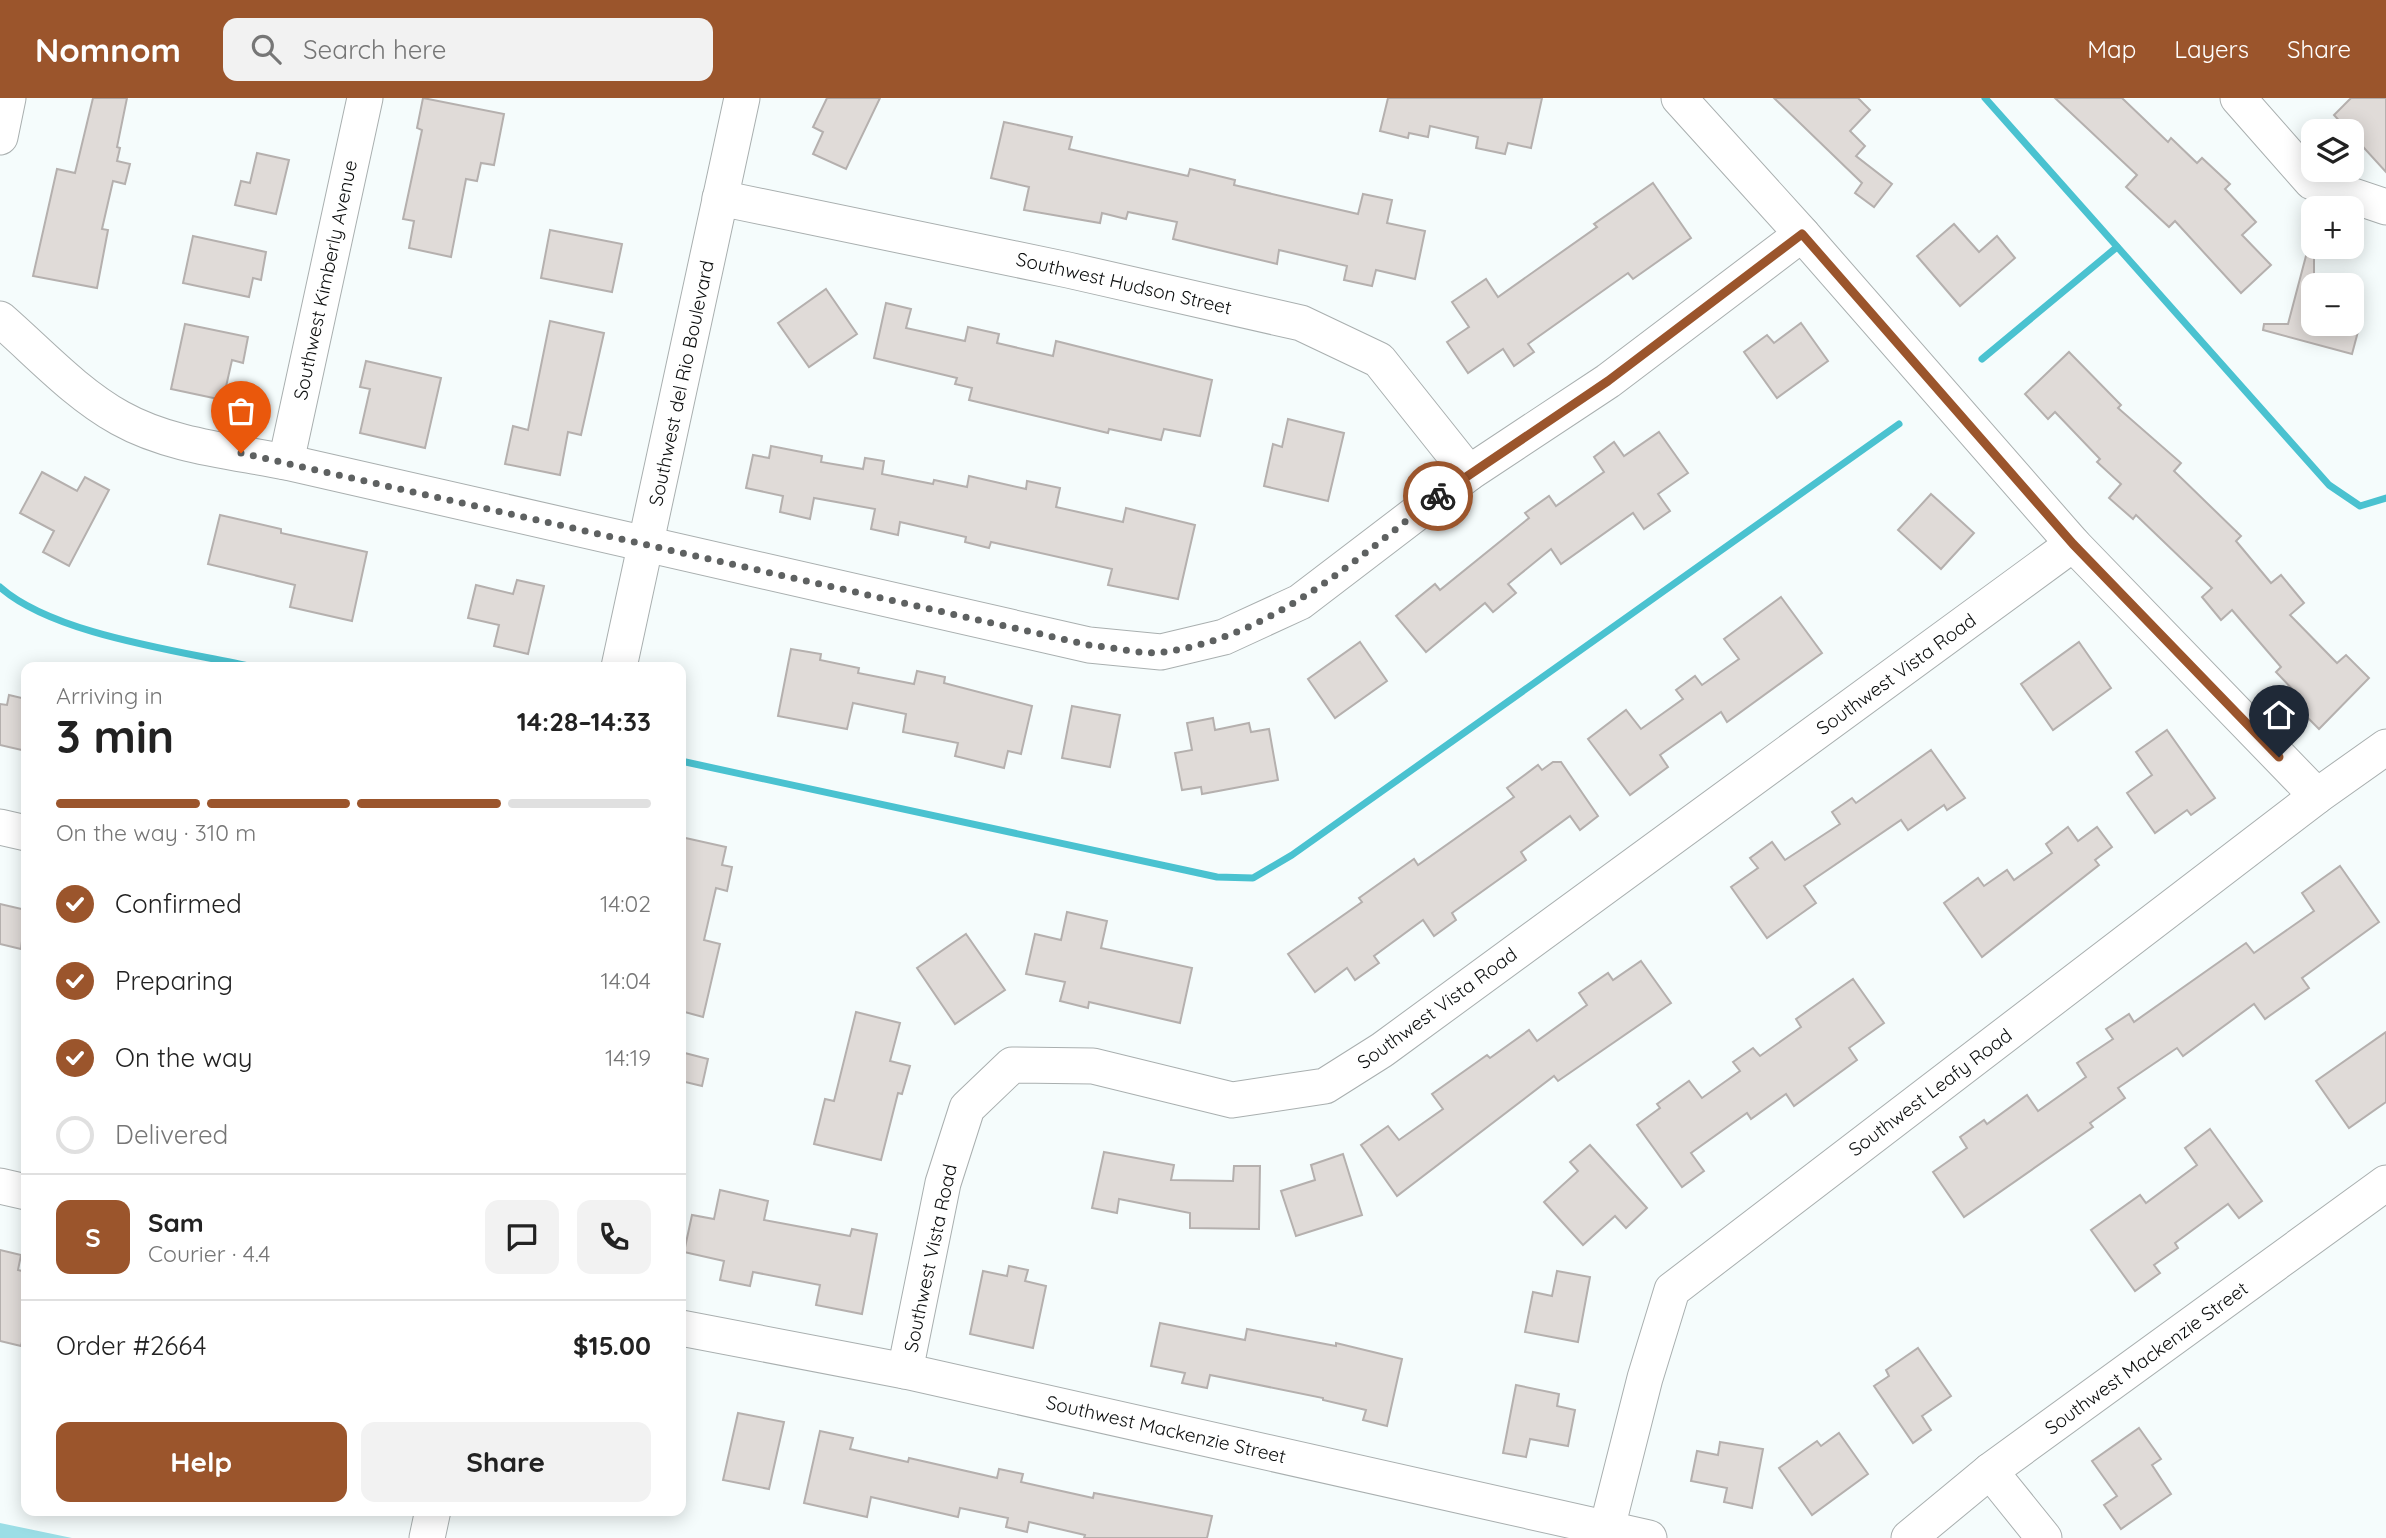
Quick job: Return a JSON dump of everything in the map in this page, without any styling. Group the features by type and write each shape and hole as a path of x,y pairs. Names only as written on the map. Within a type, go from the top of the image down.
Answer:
{"street":[{"path":"0,137 8,98"},
{"name":"Southwest Kimberly Avenue","path":"286,461 365,98"},
{"name":"Southwest del Rio Boulevard","path":"620,662 742,98"},
{"path":"1679,98 1802,234 2073,544 2316,796"},
{"path":"2238,98 2312,182 2386,207"},
{"name":"Southwest Hudson Street","path":"720,198 1068,270 1301,323 1379,360 1469,473"},
{"path":"0,318 83,392 119,418 174,440 286,461 1089,645 1161,652 1224,638 1300,602 1469,473 1608,381 1802,234"},
{"name":"Southwest Vista Road","path":"905,1371 943,1183 967,1108 1012,1065 1093,1066 1232,1100 1325,1086 1382,1050 2073,544"},
{"name":"Southwest Leafy Road","path":"1607,1528 1645,1378 1672,1290 2316,796 2386,747"},
{"path":"0,827 21,832"},
{"name":"Southwest Mackenzie Street","path":"1909,1538 1990,1471 2386,1183"},
{"path":"0,1186 21,1191"},
{"name":"Southwest Mackenzie Street","path":"686,1329 905,1371 1649,1538"},
{"path":"1990,1471 2044,1538"},
{"path":"427,1538 432,1516"}],"shaded area":[{"path":"0,1523 72,1538 0,1538"}],"building":[{"path":"93,98 127,98 117,147 120,148 117,161 130,164 125,184 113,181 102,229 108,230 97,288 33,276 57,169 75,173"},
{"path":"423,98 504,114 494,165 481,163 477,181 466,179 451,257 409,248 414,221 403,219 422,130 417,128"},
{"path":"827,98 880,98 846,169 813,154 823,132 813,127"},
{"path":"1388,98 1542,98 1531,148 1508,143 1505,154 1476,148 1478,137 1430,126 1428,137 1409,133 1408,138 1380,131"},
{"path":"1774,98 1858,98 1870,110 1850,131 1865,146 1856,156 1892,184 1874,207 1855,193 1862,183"},
{"path":"2055,98 2122,98 2168,142 2171,138 2197,163 2202,158 2230,184 2225,189 2256,222 2242,235 2271,265 2241,293 2175,221 2169,227 2126,187 2137,175"},
{"path":"2351,98 2386,98 2386,172 2364,148 2364,119 2338,119 2334,115"},
{"path":"1004,122 1072,137 1069,149 1188,176 1190,169 1235,180 1234,185 1358,214 1363,194 1392,200 1387,223 1425,231 1415,279 1376,270 1372,286 1344,280 1347,266 1279,250 1277,264 1173,239 1177,222 1128,212 1126,219 1102,213 1100,223 1024,210 1029,187 991,178"},
{"path":"257,153 289,160 276,214 235,205 241,181 250,183"},
{"path":"1653,183 1691,238 1633,279 1628,273 1528,344 1534,352 1514,366 1503,349 1468,373 1447,342 1469,327 1452,302 1486,279 1498,297 1597,227 1594,224"},
{"path":"1954,224 1979,252 1997,236 2015,258 1960,306 1917,256"},
{"path":"550,230 622,244 612,292 541,278"},
{"path":"193,236 266,252 261,280 253,278 249,297 183,283"},
{"path":"2305,259 2314,259 2314,273 2301,273"},
{"path":"2301,275 2301,336 2357,336 2352,354 2263,330 2264,324 2288,324"},
{"path":"826,289 857,334 809,367 778,323"},
{"path":"886,303 911,309 906,328 965,341 968,327 999,334 997,343 1053,356 1056,341 1212,380 1200,436 1164,429 1161,440 1109,429 1108,433 969,400 972,388 955,384 957,378 874,358"},
{"path":"550,321 604,333 581,435 568,432 560,475 505,464 513,426 528,430"},
{"path":"1801,323 1828,361 1777,398 1744,352 1767,335 1774,343"},
{"path":"185,324 248,337 243,363 232,360 223,400 171,389"},
{"path":"2069,352 2121,405 2118,408 2181,463 2174,471 2241,536 2236,541 2271,583 2281,575 2304,603 2290,615 2337,663 2346,655 2369,678 2319,729 2293,703 2299,696 2276,672 2281,667 2232,610 2221,620 2202,597 2212,588 2136,515 2133,519 2109,498 2121,484 2097,462 2100,459 2055,412 2048,419 2025,394"},
{"path":"366,361 441,378 425,448 360,433 370,389 360,387"},
{"path":"1288,419 1344,433 1328,501 1264,486 1273,444 1282,447"},
{"path":"1659,432 1688,473 1658,494 1670,511 1644,529 1633,513 1561,564 1551,549 1508,584 1516,593 1493,612 1485,603 1426,652 1396,616 1435,584 1440,590 1529,518 1525,513 1549,496 1556,506 1604,472 1594,457 1614,442 1624,456"},
{"path":"771,446 822,456 821,462 863,469 865,458 884,461 882,474 933,484 934,480 967,487 969,476 1026,489 1027,481 1060,488 1056,507 1123,522 1126,508 1195,525 1178,599 1108,585 1112,569 991,542 989,548 965,542 966,537 900,522 898,535 871,529 875,509 814,498 810,519 780,512 783,496 746,488 753,455 769,458"},
{"path":"42,472 77,491 85,477 109,490 69,566 43,552 54,531 20,513"},
{"path":"1931,494 1974,533 1941,569 1898,530"},
{"path":"220,515 281,529 281,533 367,552 352,621 290,607 295,585 208,564"},
{"path":"517,580 544,586 528,654 494,646 499,625 468,618 476,585 513,594"},
{"path":"1781,597 1822,653 1727,722 1721,712 1660,755 1668,767 1630,795 1588,739 1626,710 1641,729 1683,699 1676,690 1695,676 1702,685 1739,659 1724,639"},
{"path":"1360,642 1387,681 1335,718 1308,679"},
{"path":"2079,642 2111,688 2053,730 2021,684"},
{"path":"791,649 821,654 820,660 859,668 858,673 914,684 917,671 945,677 944,683 1032,706 1021,754 1008,751 1004,768 955,756 958,743 903,732 906,714 853,703 847,729 778,716"},
{"path":"9,695 21,698 21,750 0,745 0,704 7,705"},
{"path":"1072,706 1120,715 1110,767 1062,758"},
{"path":"1213,718 1215,730 1249,723 1251,732 1269,729 1278,780 1202,794 1201,787 1182,790 1175,753 1192,750 1187,723"},
{"path":"2167,730 2215,798 2191,815 2187,810 2155,833 2127,793 2152,775 2136,752"},
{"path":"1931,750 1965,798 1947,810 1944,805 1908,830 1901,820 1804,886 1816,903 1767,938 1731,887 1758,868 1750,858 1772,842 1785,860 1840,824 1832,812 1852,798 1856,803"},
{"path":"1553,762 1561,762 1598,816 1580,830 1570,816 1521,852 1526,860 1452,913 1456,920 1434,936 1423,920 1374,956 1379,963 1355,980 1347,968 1315,992 1288,954 1362,902 1359,898 1414,859 1418,865 1514,797 1507,788 1538,765 1542,770"},
{"path":"2068,827 2078,841 2097,827 2112,847 2095,860 2099,865 1982,957 1944,903 1978,878 1984,886 2007,870 2014,880 2052,853 2046,844"},
{"path":"686,838 726,847 722,865 732,867 727,891 716,888 704,940 720,944 703,1017 686,1012"},
{"path":"2340,866 2379,922 2302,978 2309,988 2265,1019 2254,1004 2183,1056 2177,1048 2118,1088 2125,1098 2090,1123 2093,1127 1964,1217 1933,1172 1967,1148 1960,1137 1984,1120 1987,1124 2027,1095 2038,1111 2086,1077 2077,1063 2113,1039 2106,1029 2129,1014 2134,1022 2246,943 2254,953 2314,911 2302,893"},
{"path":"0,904 21,909 21,949 0,944"},
{"path":"1067,912 1107,921 1101,948 1192,968 1180,1023 1089,1002 1088,1008 1060,1001 1065,982 1026,974 1035,934 1061,940"},
{"path":"966,934 1005,990 955,1024 917,968"},
{"path":"1641,961 1671,1003 1558,1081 1554,1076 1397,1196 1361,1145 1388,1126 1399,1140 1443,1109 1432,1094 1487,1055 1490,1058 1529,1030 1537,1041 1587,1005 1579,993 1608,973 1613,980"},
{"path":"1853,979 1884,1023 1849,1048 1857,1060 1794,1106 1786,1094 1751,1119 1747,1113 1691,1153 1704,1171 1682,1187 1637,1125 1660,1108 1657,1104 1689,1081 1702,1098 1740,1071 1733,1062 1753,1048 1760,1056 1801,1027 1796,1019"},
{"path":"856,1012 900,1023 890,1061 910,1066 902,1094 898,1093 881,1160 814,1144 825,1099 834,1101"},
{"path":"2386,1032 2386,1102 2349,1128 2316,1081"},
{"path":"686,1053 708,1059 702,1086 686,1082"},
{"path":"2210,1129 2262,1201 2239,1218 2228,1204 2175,1243 2178,1248 2154,1265 2160,1273 2135,1291 2091,1230 2140,1195 2146,1203 2197,1165 2185,1148"},
{"path":"1590,1145 1647,1208 1626,1228 1615,1216 1583,1245 1544,1202 1578,1171 1570,1162"},
{"path":"1104,1152 1174,1165 1171,1180 1233,1181 1234,1166 1260,1166 1259,1229 1190,1228 1190,1213 1119,1199 1117,1213 1092,1208"},
{"path":"1343,1154 1362,1215 1296,1236 1281,1191 1315,1180 1311,1165"},
{"path":"720,1190 768,1201 764,1220 850,1236 852,1229 877,1234 862,1314 816,1305 820,1285 753,1272 750,1286 720,1280 724,1261 686,1252 692,1215 714,1219"},
{"path":"0,1250 21,1255 18,1270 21,1271 21,1346 0,1341"},
{"path":"1009,1266 1028,1270 1025,1281 1046,1286 1033,1348 970,1334 983,1271 1007,1276"},
{"path":"1557,1271 1590,1277 1578,1342 1525,1332 1533,1292 1552,1296"},
{"path":"1160,1323 1245,1340 1247,1329 1336,1346 1336,1343 1402,1359 1387,1426 1363,1420 1366,1410 1323,1398 1210,1375 1207,1388 1182,1383 1185,1373 1151,1366"},
{"path":"1918,1348 1951,1396 1922,1416 1931,1430 1913,1443 1874,1386 1889,1376 1886,1370"},
{"path":"1516,1385 1559,1394 1557,1406 1575,1410 1568,1446 1530,1439 1526,1457 1503,1453"},
{"path":"738,1413 784,1422 769,1489 723,1480"},
{"path":"2139,1428 2161,1459 2152,1465 2171,1494 2121,1529 2104,1505 2117,1496 2092,1461"},
{"path":"820,1431 853,1438 850,1449 908,1462 909,1458 997,1478 999,1469 1023,1474 1021,1482 1093,1498 1094,1493 1212,1516 1207,1538 1084,1538 1085,1535 1029,1522 1027,1532 1006,1527 1008,1518 960,1508 958,1517 871,1497 867,1517 804,1503"},
{"path":"1839,1433 1868,1474 1812,1515 1779,1468 1817,1441 1821,1446"},
{"path":"1720,1442 1763,1449 1752,1508 1724,1502 1727,1488 1691,1481 1697,1451 1718,1455"}],"waterway":[{"path":"1985,98 2329,485 2360,506 2386,498"},
{"path":"1982,359 2117,247"},
{"path":"686,762 1217,877 1253,878 1292,855 1899,424"},
{"path":"0,587 23,604 52,618 85,629 229,662"}],"way so far":[{"path":"241,453 286,461 1089,645 1161,652 1224,638 1300,602 1438,496"}],"route":[{"path":"1438,496 1608,381 1802,234 2073,544 2279,757"}]}
